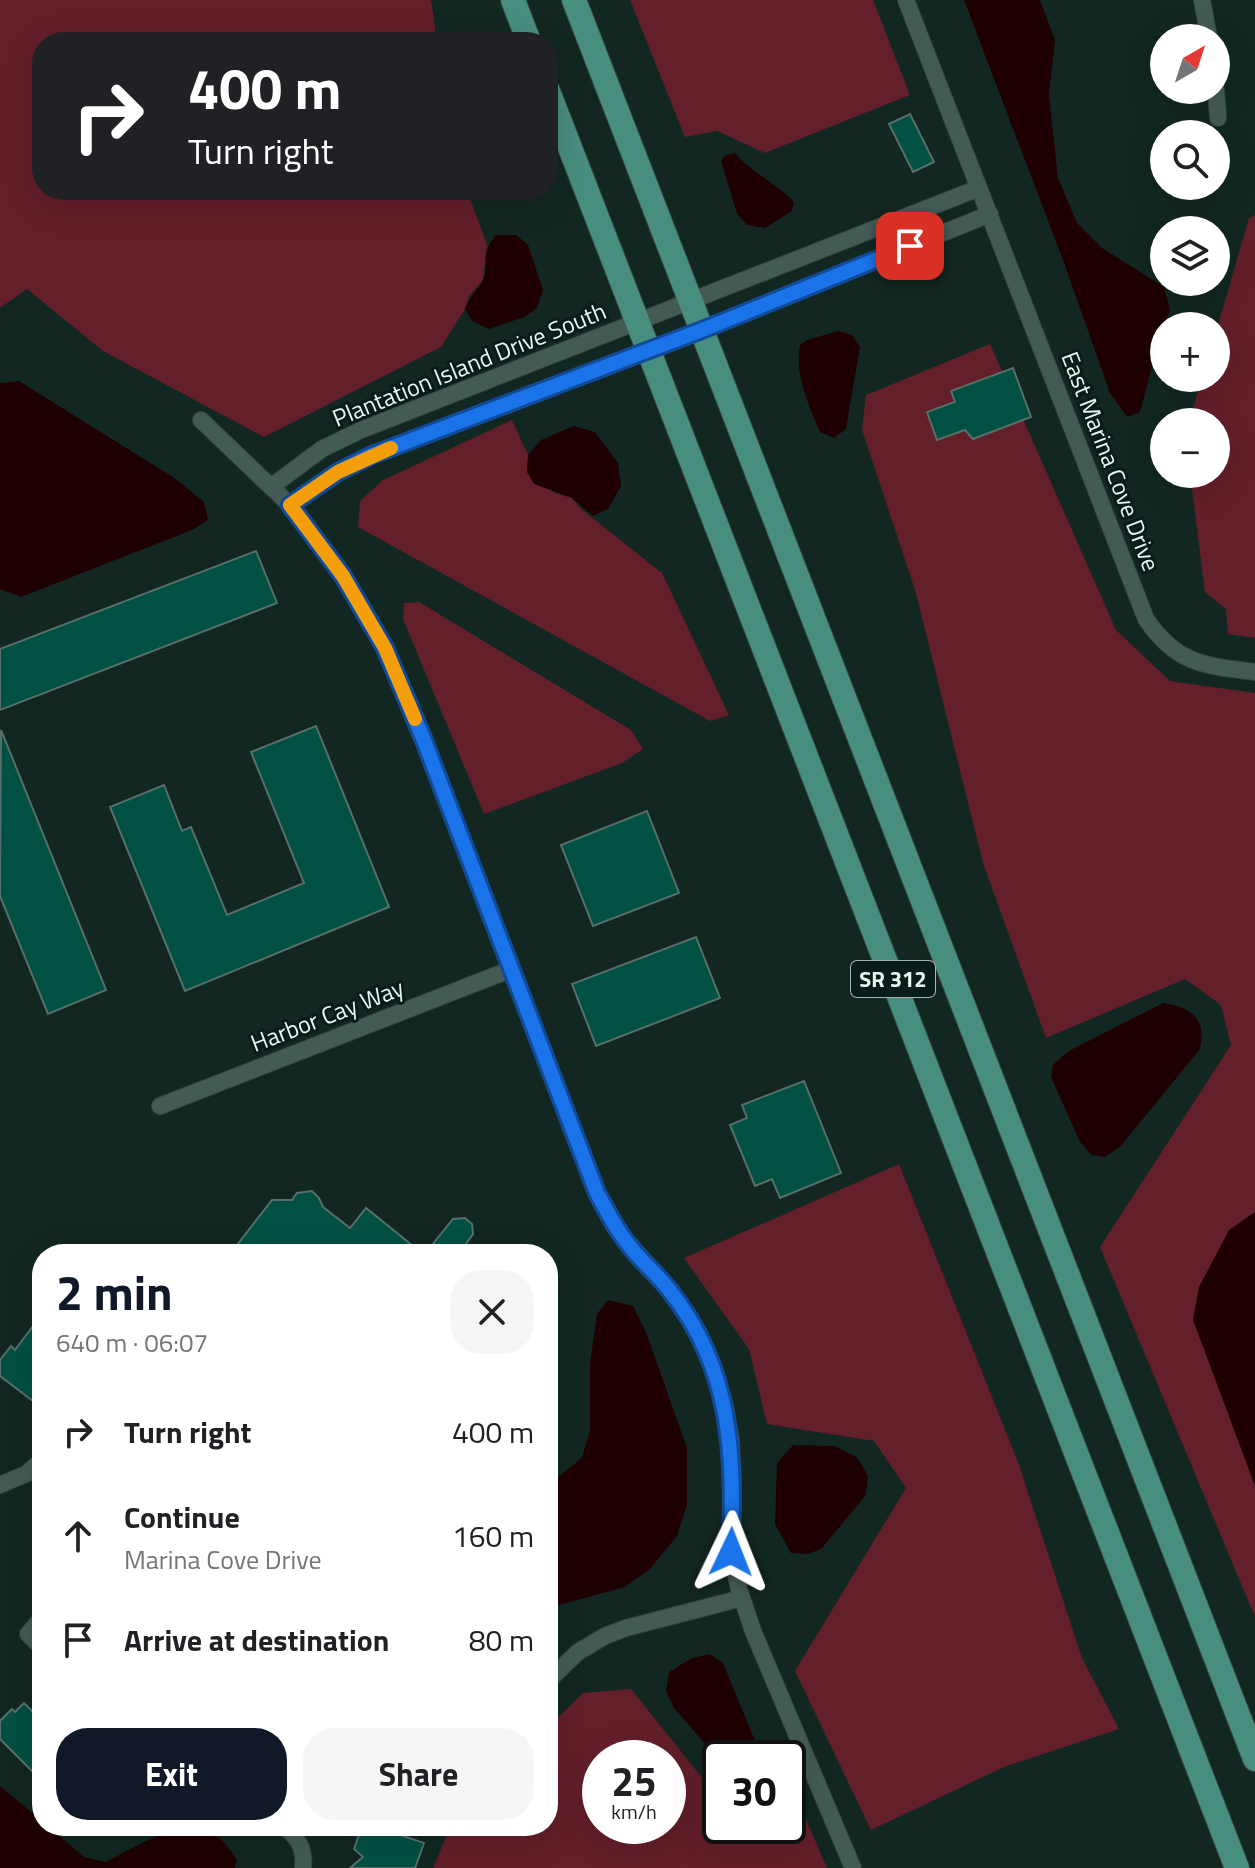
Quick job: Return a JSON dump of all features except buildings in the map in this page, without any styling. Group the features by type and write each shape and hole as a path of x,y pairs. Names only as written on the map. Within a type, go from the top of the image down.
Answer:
{"main road":[{"path":"513,0 525,32"},
{"name":"SR 312","path":"574,0 1255,1759"},
{"name":"SR 312","path":"558,117 1237,1868"}],"street":[{"name":"East Marina Cove Drive","path":"906,0 1146,619 1157,636 1190,661 1210,667 1255,672"},
{"path":"1202,0 1206,24"},
{"path":"1217,104 1218,118"},
{"name":"Plantation Island Drive South","path":"272,486 322,449 361,430 691,301 985,201"},
{"name":"Plantation Island Drive South","path":"290,505 338,472 372,455 702,330 985,201"},
{"path":"201,420 290,505 343,576 385,648 597,1193 616,1229 670,1290 699,1333 715,1372 731,1440 731,1552 742,1598 853,1868"},
{"name":"Harbor Cay Way","path":"160,1106 512,969"},
{"path":"0,1485 32,1469"},
{"path":"558,1671 578,1652 605,1636 742,1598"},
{"path":"295,1836 304,1851 303,1868"}],"shaded area":[{"path":"0,0 431,0 436,32 32,32 32,200 471,200 487,245 483,280 469,296 465,309 441,347 264,437 103,351 27,289 0,308"},
{"path":"630,0 873,0 910,95 765,153 717,131 685,137"},
{"path":"964,0 1040,0 1055,40 1049,95 1058,178 1077,223 1102,248 1150,278 1150,296 1166,296 1170,310 1150,312 1150,374 1140,412 1127,417 1110,393"},
{"path":"735,153 794,202 792,211 765,228 747,225 737,214 721,161 725,155"},
{"path":"1255,215 1255,638 1228,634 1226,609 1205,592 1192,488 1230,488 1230,408 1193,408 1198,392 1230,392 1230,312 1222,312 1226,296 1230,296 1230,284 1249,218"},
{"path":"496,235 516,235 528,245 543,290 537,308 524,317 489,329 472,321 465,309 483,280 486,253"},
{"path":"838,331 852,335 860,347 846,429 834,438 820,432 811,411 799,356 800,345 807,340"},
{"path":"990,344 1116,630 1170,681 1255,693 1255,1617 1100,1247 1231,1045 1221,1005 1185,979 1046,1038 983,863 916,593 862,430 866,395"},
{"path":"19,381 176,479 204,502 208,520 192,530 21,597 0,589 0,383"},
{"path":"512,420 528,455 527,472 555,493 572,498 581,509 662,573 729,715 710,721 358,527 360,501 383,480"},
{"path":"574,426 595,432 618,463 621,486 608,509 593,516 572,498 534,484 527,472 528,455 541,440"},
{"path":"419,602 631,730 643,749 622,763 484,814 403,619 404,603"},
{"path":"1163,1003 1182,1008 1195,1016 1201,1030 1200,1049 1120,1147 1105,1157 1091,1155 1080,1142 1051,1077 1053,1065 1067,1052"},
{"path":"899,1164 1018,1462 1082,1658 1119,1729 1004,1767 871,1830 795,1671 906,1488 874,1441 767,1424 749,1349 684,1258"},
{"path":"1255,1212 1255,1486 1193,1320 1199,1287 1229,1230"},
{"path":"608,1300 633,1306 646,1332 687,1448 687,1505 677,1536 650,1569 625,1587 558,1605 558,1477 582,1458 590,1430 590,1363 597,1314"},
{"path":"793,1445 835,1446 858,1458 868,1476 866,1495 822,1548 809,1554 791,1553 775,1524 777,1463"},
{"path":"710,1654 723,1663 755,1740 702,1740 674,1708 666,1691 669,1672 692,1658"},
{"path":"631,1689 672,1740 582,1740 582,1844 686,1844 686,1758 702,1778 702,1844 806,1844 806,1820 827,1868 433,1868 447,1836 558,1836 558,1717 583,1693"},
{"path":"0,1786 32,1813 32,1836 60,1836 84,1857 105,1862 159,1836 214,1836 228,1847 237,1860 235,1868 0,1868"}],"slow traffic":[{"path":"391,448 338,472 290,505 343,576 385,648 415,719"}],"route":[{"path":"731,1552 731,1440 715,1372 699,1333 670,1290 616,1229 597,1193 423,738 385,648 343,576 290,505 338,472 372,455 702,330 910,246"}]}
